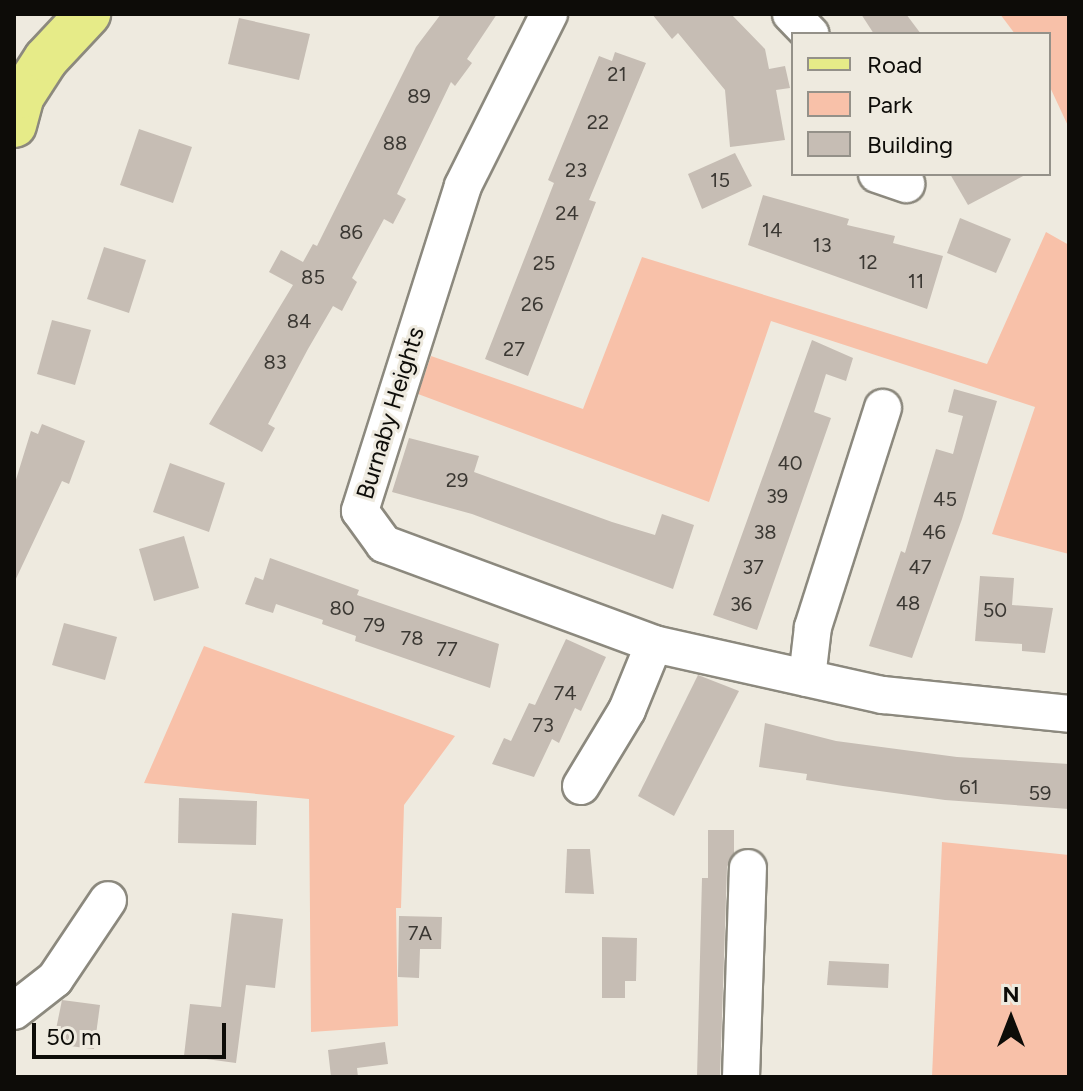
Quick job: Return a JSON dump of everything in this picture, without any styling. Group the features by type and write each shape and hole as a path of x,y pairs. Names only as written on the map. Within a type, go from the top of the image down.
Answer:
{"main road":[{"path":"14,125 22,96 46,59 87,15"}],"street":[{"name":"Burnaby Heights","path":"549,14 463,186 360,511 384,544 654,644 883,695 1069,714"},
{"path":"791,14 808,32"},
{"path":"807,678 813,627 883,408"},
{"path":"581,786 627,710 654,644"},
{"path":"741,1077 748,868"},
{"path":"14,1011 55,979 108,900"}],"green space":[{"path":"1000,14 1069,14 1069,128 1051,89 1051,32 1014,32"},
{"path":"1046,232 1069,245 1069,554 992,534 1035,407 771,321 709,502 418,394 431,356 583,409 642,257 987,364"},
{"path":"204,646 455,736 404,805 401,908 396,908 398,1026 311,1032 309,799 144,783"},
{"path":"942,842 1069,855 1069,1077 932,1077"}],"building":[{"path":"441,14 497,14 467,59 472,63 455,86 451,82 397,194 406,199 393,224 384,219 352,278 357,282 342,311 333,306 308,349 268,424 275,428 262,452 209,424 293,285 269,272 281,250 303,262 313,244 317,246 416,47"},
{"path":"652,14 731,14 765,49 769,69 785,66 790,88 776,90 785,140 730,147 725,90 678,33 672,39"},
{"path":"861,14 906,14 920,32 873,32"},
{"path":"239,18 310,34 299,80 228,64"},
{"path":"615,52 646,63 589,200 596,202 528,376 485,359 554,183 548,180 599,56 612,61"},
{"path":"139,129 192,147 173,203 120,185"},
{"path":"735,153 752,186 702,209 688,174"},
{"path":"951,176 1023,176 968,205"},
{"path":"763,195 849,219 847,225 895,236 893,243 943,256 927,309 748,245"},
{"path":"960,218 1011,239 996,273 947,253"},
{"path":"104,247 146,260 129,313 87,299"},
{"path":"52,320 91,330 75,385 37,374"},
{"path":"812,340 853,358 846,381 826,374 814,412 831,418 757,630 713,615"},
{"path":"954,389 997,401 962,519 912,658 869,646 901,551 905,553 936,449 953,454 963,416 948,412"},
{"path":"42,424 85,441 69,484 62,481 14,583 14,486 31,431 38,434"},
{"path":"409,438 479,456 474,472 612,522 655,535 662,514 694,525 673,589 472,514 392,492"},
{"path":"170,463 225,483 209,532 153,512"},
{"path":"184,536 199,588 154,601 139,549"},
{"path":"270,558 359,590 357,595 499,644 490,688 355,641 356,636 322,624 323,620 276,604 273,613 245,604 255,577 263,580"},
{"path":"980,576 1014,578 1012,605 1053,608 1045,653 1022,651 1022,644 975,641"},
{"path":"64,623 117,637 105,680 52,665"},
{"path":"566,639 606,657 581,711 575,708 559,743 552,739 534,777 492,764 504,738 511,741 529,703 535,705"},
{"path":"698,675 739,691 674,816 638,796"},
{"path":"765,723 836,741 957,757 1069,764 1069,809 945,800 806,780 807,774 759,767"},
{"path":"179,798 257,801 256,845 178,843"},
{"path":"708,830 734,830 734,853 727,867 720,1077 697,1077 702,878 708,878"},
{"path":"567,849 590,849 594,894 565,893"},
{"path":"232,913 283,919 275,988 246,985 236,1063 184,1056 190,1004 221,1007"},
{"path":"399,916 442,917 441,949 420,949 419,978 398,977"},
{"path":"602,937 637,938 636,981 625,981 625,998 602,998"},
{"path":"829,961 889,964 888,988 827,985"},
{"path":"62,1000 100,1005 94,1049 53,1044"},
{"path":"385,1042 388,1064 357,1068 358,1077 331,1077 328,1050"}]}
